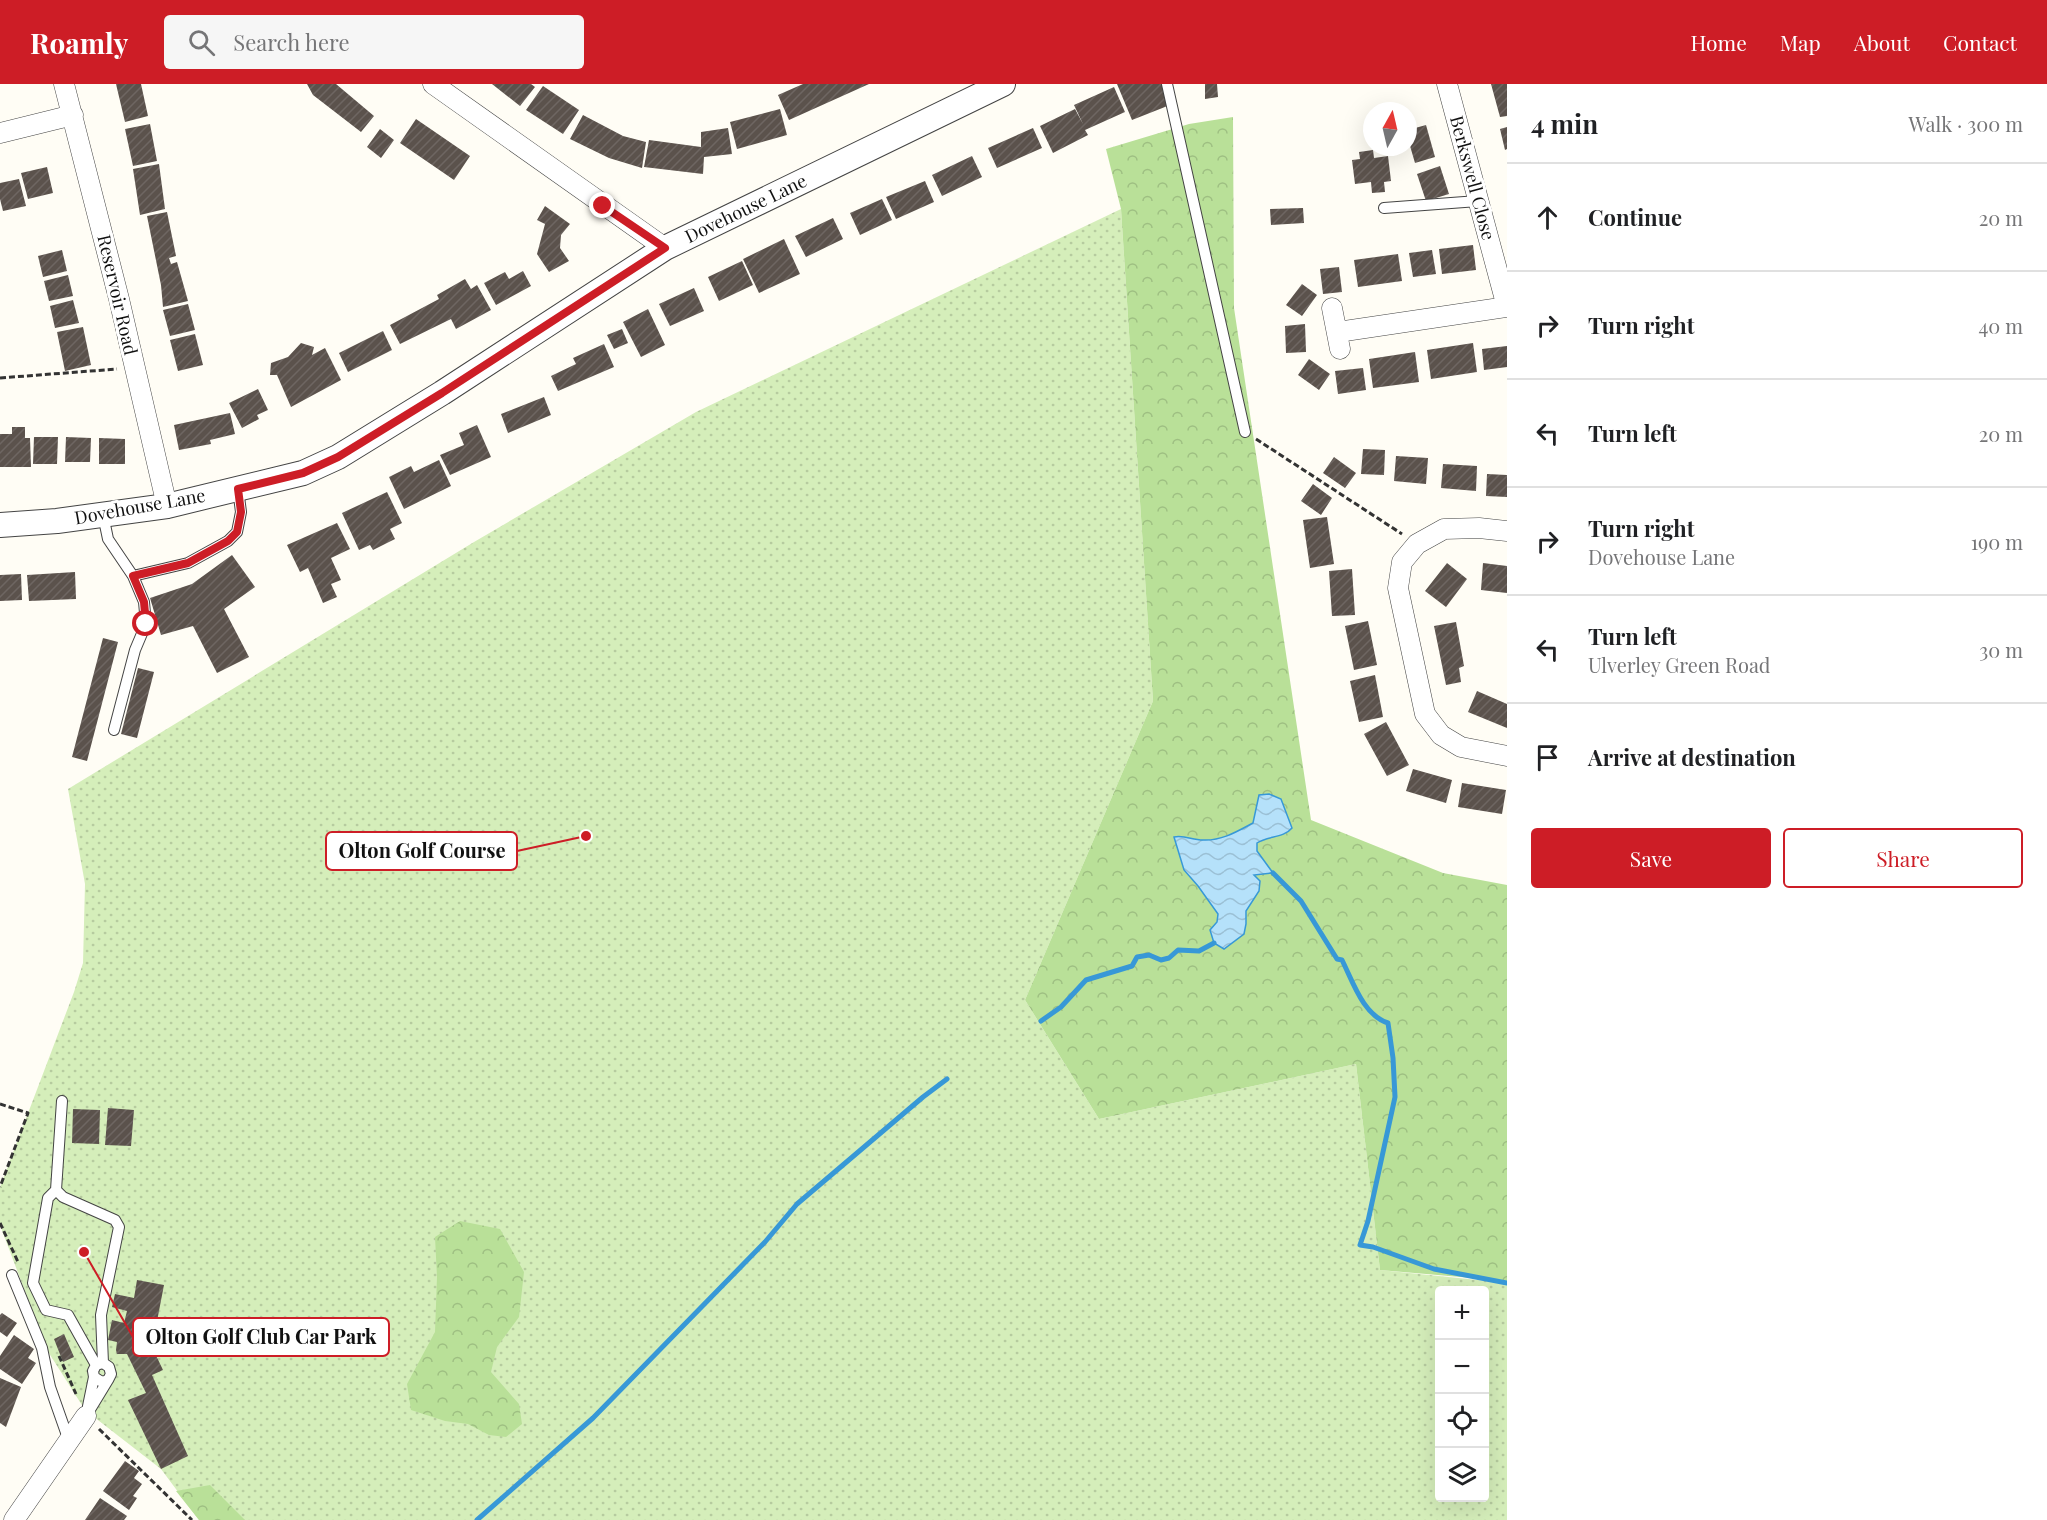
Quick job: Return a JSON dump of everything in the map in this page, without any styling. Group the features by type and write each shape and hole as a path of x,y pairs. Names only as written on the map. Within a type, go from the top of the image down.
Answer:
{"street":[{"name":"Reservoir Road","path":"64,84 167,507"},
{"path":"433,84 665,248"},
{"name":"Dovehouse Lane","path":"0,525 57,521 167,507 303,473 338,457 442,393 665,248 1003,84"},
{"name":"Berkswell Close","path":"1332,308 1339,340 1507,307 1447,84"},
{"path":"0,133 73,115"},
{"path":"1507,531 1479,528 1444,529 1417,544 1402,562 1398,588 1425,714 1441,735 1461,747 1507,756"},
{"path":"14,1520 86,1416"}],"lane":[{"path":"1167,84 1245,432"},
{"path":"1384,208 1478,201"},
{"path":"133,576 188,563 228,541 237,532 241,512 238,489"},
{"path":"103,515 108,539 133,576 144,602 146,624 135,650 114,730"},
{"path":"62,1101 56,1190 48,1198 33,1283 46,1310 68,1315 99,1364 109,1367 111,1374 86,1416"},
{"path":"56,1190 63,1197 115,1220 119,1227 101,1315 99,1364 93,1371 94,1377 86,1416"},
{"path":"12,1275 42,1348 50,1387 69,1441"},
{"path":"94,1377 102,1382 108,1380"}],"path":[{"path":"0,378 134,368"},
{"path":"1245,432 1417,544"},
{"path":"0,1104 28,1113 0,1187"},
{"path":"86,1416 192,1520"}],"green space":[{"path":"1233,117 1234,308 1311,820 1443,873 1507,885 1507,1281 1380,1270 1356,1064 1099,1119 1025,1000 1153,701 1121,209 1106,149 1189,124"},
{"path":"1121,209 1153,701 1025,1000 1099,1119 1356,1064 1380,1270 1507,1283 1507,1520 199,1520 161,1469 85,1410 47,1350 0,1225 0,1187 83,963 85,884 68,789 474,542 696,412"},
{"path":"460,1221 500,1229 524,1272 519,1317 497,1347 491,1372 519,1404 522,1424 506,1437 489,1435 468,1424 445,1421 411,1410 407,1384 435,1332 437,1277 435,1237"},
{"path":"210,1485 245,1520 199,1520 176,1491"}],"water":[{"path":"1269,794 1281,799 1292,828 1285,834 1257,843 1257,851 1273,873 1254,875 1260,881 1259,891 1246,911 1244,934 1224,949 1214,943 1210,930 1217,922 1218,914 1184,870 1174,837 1210,840 1236,832 1253,823 1259,795"}],"building":[{"path":"116,84 141,84 148,116 125,122"},
{"path":"307,84 336,84 374,116 361,132 313,95"},
{"path":"492,84 531,84 535,87 520,106"},
{"path":"803,84 869,84 789,120 778,95"},
{"path":"1117,84 1162,84 1170,105 1132,120"},
{"path":"1205,84 1217,84 1218,97 1205,99"},
{"path":"1491,84 1507,84 1507,116 1500,117"},
{"path":"543,86 579,110 563,134 526,110"},
{"path":"1114,87 1125,112 1085,130 1088,135 1053,153 1040,126 1075,109 1083,124 1074,105"},
{"path":"780,109 787,135 737,149 730,122"},
{"path":"583,115 623,136 646,142 642,168 609,158 570,139"},
{"path":"416,119 470,156 454,180 400,143"},
{"path":"150,124 157,161 133,166 125,129"},
{"path":"1426,125 1435,157 1415,163 1413,156 1417,156 1417,128"},
{"path":"1507,127 1507,149 1505,150 1500,129"},
{"path":"728,128 732,154 704,157 703,174 644,167 649,140 701,147 701,132"},
{"path":"1033,128 1042,148 997,168 988,148"},
{"path":"380,129 394,140 381,158 367,147"},
{"path":"1363,151 1363,156 1374,156 1374,158 1388,156 1391,181 1384,182 1385,192 1372,193 1371,182 1355,184 1352,160 1360,159 1359,152"},
{"path":"972,156 982,177 942,196 932,175"},
{"path":"159,164 165,209 140,215 133,169"},
{"path":"1440,166 1449,194 1426,201 1417,174"},
{"path":"47,167 53,193 28,199 21,173"},
{"path":"19,179 26,206 3,211 0,183"},
{"path":"925,181 934,202 896,219 886,197"},
{"path":"882,199 892,220 860,235 850,213"},
{"path":"545,206 570,224 561,235 560,248 569,261 549,272 537,254 545,224 537,220"},
{"path":"1303,208 1304,223 1271,225 1270,209"},
{"path":"167,212 176,256 169,258 171,264 177,262 188,301 163,307 161,285 147,216"},
{"path":"833,218 843,239 806,257 795,236"},
{"path":"784,239 800,274 759,293 743,259"},
{"path":"1473,245 1476,270 1442,274 1439,249"},
{"path":"62,250 67,271 43,277 38,256"},
{"path":"1432,250 1436,274 1413,277 1409,253"},
{"path":"1398,254 1402,281 1358,287 1354,260"},
{"path":"742,261 753,285 719,301 708,277"},
{"path":"1339,267 1342,292 1323,294 1320,269"},
{"path":"523,271 531,286 496,305 484,283 505,272 509,279"},
{"path":"68,275 73,296 49,301 44,281"},
{"path":"465,279 471,289 477,285 491,310 456,329 451,319 400,344 390,325 439,299 437,295"},
{"path":"1302,284 1317,295 1302,316 1286,305"},
{"path":"694,288 704,311 670,326 659,304"},
{"path":"73,300 79,323 55,328 50,306"},
{"path":"188,304 195,330 170,336 163,310"},
{"path":"648,309 665,345 641,357 623,322"},
{"path":"1305,324 1306,352 1286,353 1285,326"},
{"path":"83,327 91,365 65,371 57,332"},
{"path":"622,329 628,343 614,349 607,335"},
{"path":"383,331 392,350 348,372 339,353"},
{"path":"195,334 203,365 178,371 170,340"},
{"path":"301,343 314,347 312,355 325,348 341,380 291,407 277,375 270,375 271,363 288,357"},
{"path":"1473,343 1477,372 1431,379 1427,350"},
{"path":"604,344 614,367 558,391 551,376 576,364 573,358"},
{"path":"1507,346 1507,367 1484,370 1482,349"},
{"path":"1415,352 1419,382 1373,388 1369,359"},
{"path":"1309,359 1330,374 1319,390 1298,375"},
{"path":"1363,368 1366,390 1338,394 1335,371"},
{"path":"258,389 268,410 257,415 259,419 242,428 229,403"},
{"path":"544,397 551,415 508,433 501,414"},
{"path":"230,413 235,434 210,440 211,444 179,450 174,425"},
{"path":"477,425 491,457 450,475 440,455 464,445 459,433"},
{"path":"12,427 25,427 25,438 30,438 31,467 0,467 0,434 12,434"},
{"path":"34,437 58,437 57,464 33,464"},
{"path":"66,437 91,438 90,462 65,462"},
{"path":"99,438 125,439 125,464 99,464"},
{"path":"1363,449 1385,450 1384,475 1361,474"},
{"path":"1396,456 1428,458 1426,484 1394,481"},
{"path":"1334,457 1356,473 1345,488 1323,473"},
{"path":"439,460 451,486 404,509 389,477 411,466 414,472"},
{"path":"1443,464 1477,466 1476,491 1441,488"},
{"path":"1487,474 1507,475 1507,497 1486,496"},
{"path":"1313,484 1332,498 1321,515 1301,501"},
{"path":"387,492 402,523 390,529 395,539 373,550 370,545 359,550 342,513"},
{"path":"1327,517 1334,564 1310,568 1303,520"},
{"path":"337,523 350,549 331,558 341,580 331,584 337,597 323,603 308,568 300,572 287,545"},
{"path":"232,555 255,587 224,609 249,657 217,673 193,626 161,635 150,598 192,584"},
{"path":"1447,563 1467,579 1446,607 1425,591"},
{"path":"1483,563 1507,566 1507,593 1481,590"},
{"path":"1352,569 1355,615 1332,616 1329,571"},
{"path":"75,572 76,599 29,601 27,575"},
{"path":"21,574 22,600 0,601 0,575"},
{"path":"1368,621 1377,665 1354,670 1345,626"},
{"path":"1456,622 1464,666 1459,668 1461,682 1446,685 1434,626"},
{"path":"103,638 118,642 87,761 72,757"},
{"path":"138,668 154,672 137,738 121,734"},
{"path":"1375,675 1383,717 1359,722 1350,681"},
{"path":"1477,691 1507,704 1507,728 1468,712"},
{"path":"1386,722 1409,765 1387,776 1364,734"},
{"path":"1413,769 1452,780 1446,803 1406,791"},
{"path":"1462,783 1506,790 1502,814 1458,807"},
{"path":"108,1108 134,1110 131,1146 105,1145"},
{"path":"73,1109 100,1110 99,1144 72,1143"},
{"path":"137,1280 164,1285 152,1347 163,1370 152,1375 188,1456 161,1469 128,1400 146,1393 127,1354 117,1354 117,1342 108,1340 112,1320 124,1323 127,1311 112,1307 115,1294 134,1298"},
{"path":"2,1313 17,1323 7,1337 0,1332"},
{"path":"64,1334 74,1357 63,1362 54,1339"},
{"path":"14,1335 34,1349 28,1358 36,1363 22,1384 0,1369 0,1356"},
{"path":"0,1378 21,1387 6,1427 0,1423"},
{"path":"125,1461 139,1471 134,1478 142,1484 133,1496 137,1498 129,1510 103,1491"},
{"path":"100,1498 127,1516 124,1520 85,1520"}],"waterway":[{"path":"1273,873 1301,901 1337,959 1342,960 1365,1005 1379,1019 1388,1023 1395,1097 1368,1221 1360,1245 1373,1247 1434,1269 1507,1283"},
{"path":"1041,1021 1061,1007 1086,980 1132,966 1137,957 1149,955 1161,960 1169,958 1178,950 1199,951 1214,943"},
{"path":"477,1520 593,1418 765,1242 797,1204 947,1079"}],"place":[{"name":"Olton Golf Course","path":"586,836"},
{"name":"Olton Golf Club Car Park","path":"84,1252"}],"route":[{"path":"146,624 144,602 133,576 188,563 228,541 237,532 241,512 238,489 303,473 338,457 442,393 665,248 603,206"}]}
